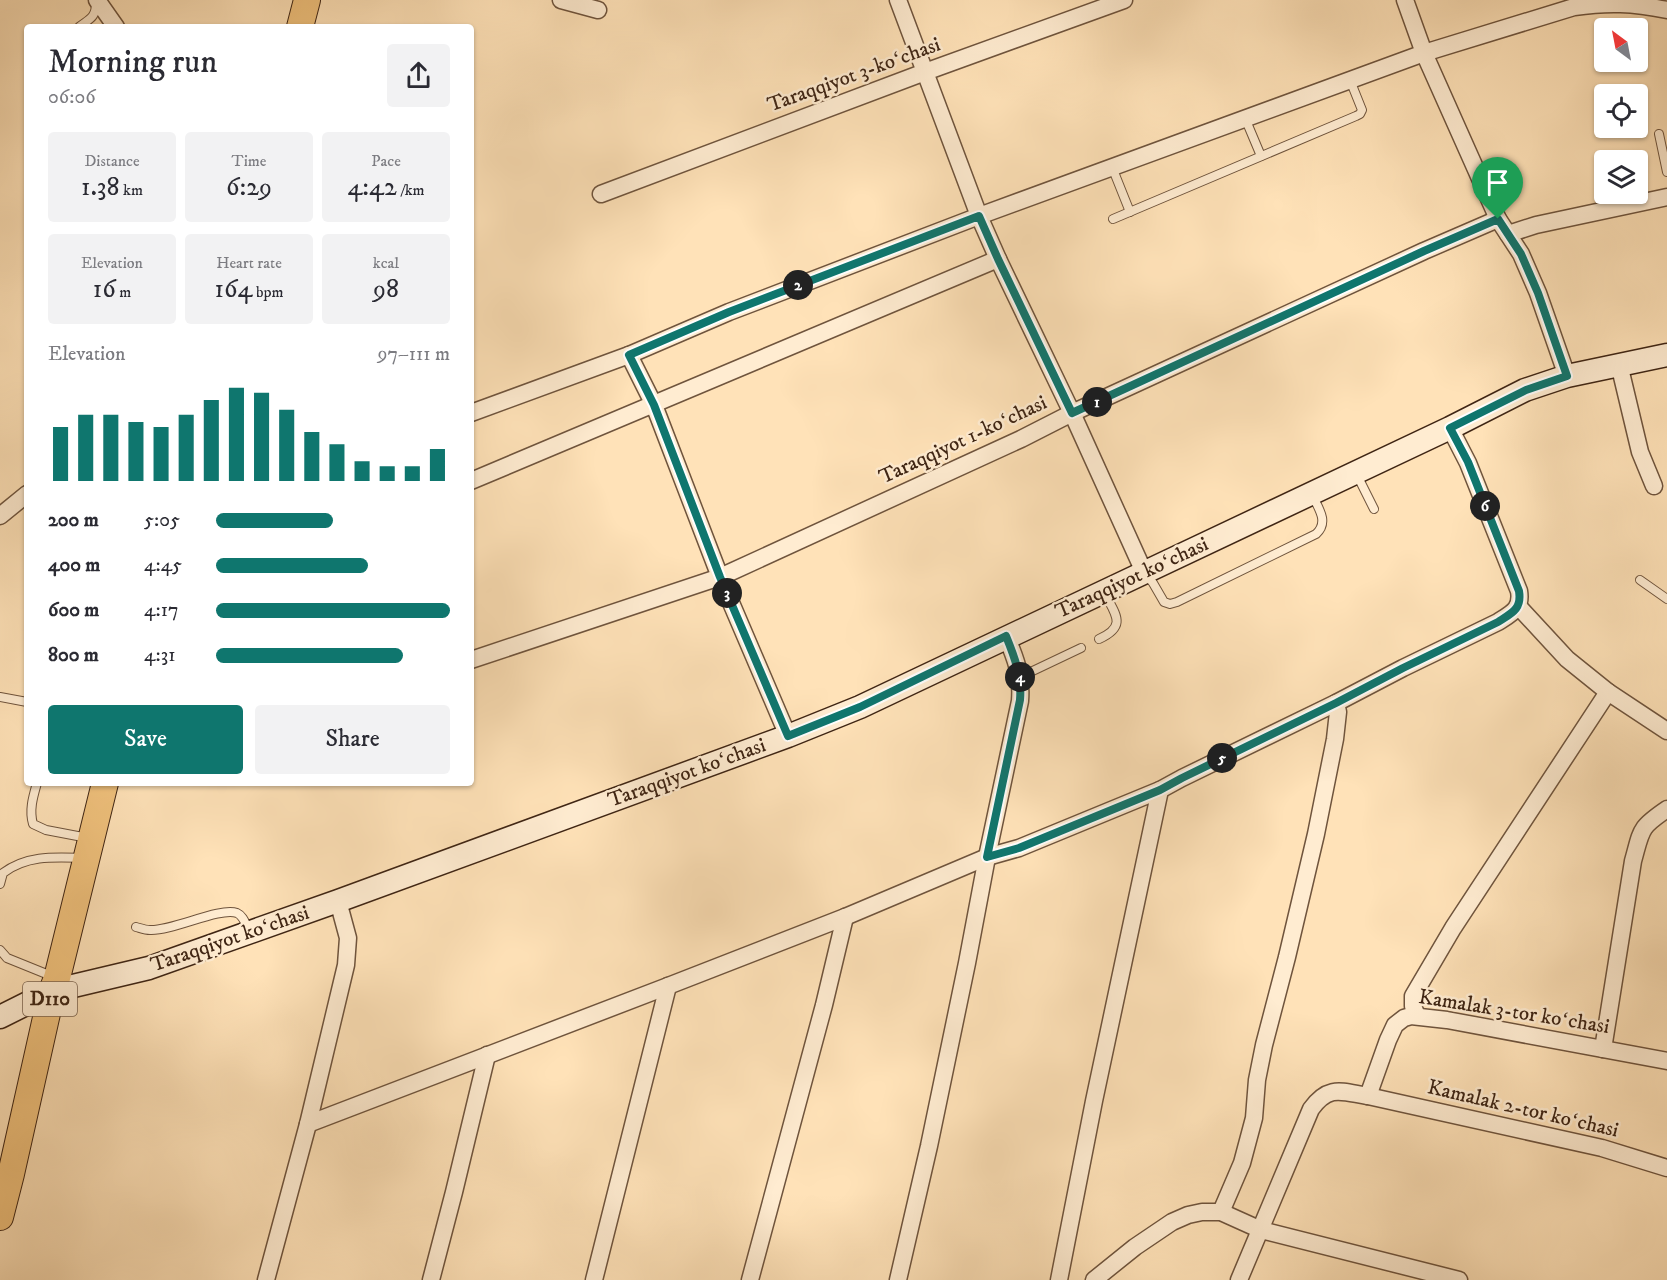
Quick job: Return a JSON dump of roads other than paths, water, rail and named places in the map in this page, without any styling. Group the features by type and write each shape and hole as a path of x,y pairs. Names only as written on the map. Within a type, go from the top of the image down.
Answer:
{"main road":[{"path":"301,24 307,0"},
{"name":"D110","path":"0,1217 54,985 104,786"}],"street":[{"path":"561,0 598,10"},
{"path":"898,0 979,216 1144,573"},
{"name":"Taraqqiyot 3-koʻchasi","path":"601,194 1124,0"},
{"path":"1405,0 1424,53 1498,219 1521,254 1538,293 1567,376"},
{"path":"99,1 114,24"},
{"path":"474,411 629,355 729,312 979,216 1115,174 1352,86 1424,53 1574,7 1598,3 1619,3 1667,10"},
{"path":"1508,234 1536,225 1667,197"},
{"name":"Taraqqiyot 1-koʻchasi","path":"474,659 720,577 1402,261 1498,219"},
{"path":"474,480 998,259"},
{"path":"629,355 654,405 720,577 788,736"},
{"name":"Taraqqiyot koʻchasi","path":"0,1017 54,985 149,968 338,902 788,736 860,707 1526,390 1567,376 1667,355"},
{"path":"1619,364 1641,452 1654,486"},
{"path":"308,1124 845,917 987,857 1019,848 1160,790 1498,622 1511,614 1518,606 1519,591 1468,462 1450,428"},
{"path":"0,516 24,496"},
{"path":"1518,606 1567,659 1608,692 1667,732"},
{"path":"898,1280 960,997 1020,700 1018,665 1006,636"},
{"path":"1417,1016 1412,1001 1418,986 1453,928 1608,692"},
{"path":"1221,1212 1242,1163 1254,1118 1257,1080 1264,1045 1316,834 1335,739 1338,712 1336,703"},
{"path":"1059,1280 1094,1101 1160,790"},
{"path":"1603,1049 1633,861 1641,831 1650,820 1667,808"},
{"path":"266,1280 308,1124 346,964 348,938 338,902"},
{"path":"750,1280 824,1005 845,917"},
{"path":"594,1280 668,986"},
{"name":"Kamalak 3-tor koʻchasi","path":"1368,1096 1395,1025 1411,1016 1667,1061"},
{"path":"431,1280 487,1055"},
{"name":"Kamalak 2-tor koʻchasi","path":"1239,1280 1311,1109 1325,1094 1333,1091 1368,1096 1602,1148 1667,1168"},
{"path":"1094,1280 1135,1246 1172,1222 1202,1212 1221,1212 1261,1230 1459,1280"}],"lane":[{"path":"83,24 94,16 99,1"},
{"path":"1113,219 1260,153 1360,114 1361,107 1352,86"},
{"path":"1248,125 1260,153"},
{"path":"1659,134 1667,172"},
{"path":"1115,174 1130,212"},
{"path":"1356,472 1374,509"},
{"path":"1144,573 1164,602 1170,604 1188,596 1322,530 1323,516 1311,493"},
{"path":"1640,580 1667,599"},
{"path":"1099,639 1115,630 1117,624 1117,618 1104,591"},
{"path":"1020,677 1081,648"},
{"path":"0,697 24,701"},
{"path":"36,786 32,800 33,824 90,848"},
{"path":"0,884 3,873 23,862 90,848"},
{"path":"136,927 149,930 235,912 242,916 250,932"},
{"path":"0,950 4,960 54,985"}]}
